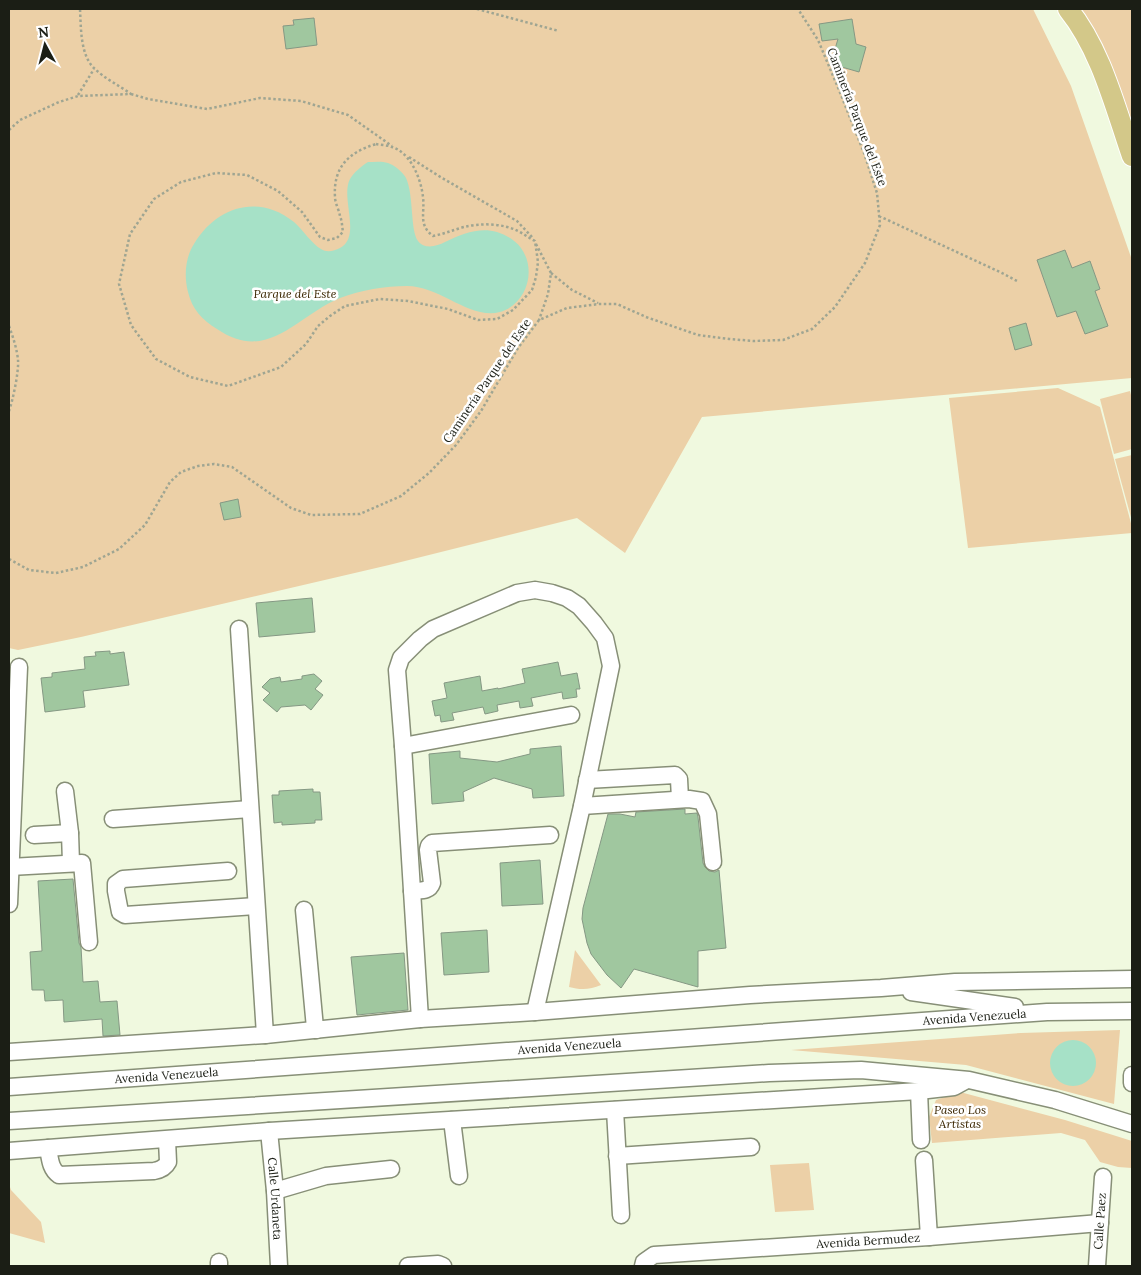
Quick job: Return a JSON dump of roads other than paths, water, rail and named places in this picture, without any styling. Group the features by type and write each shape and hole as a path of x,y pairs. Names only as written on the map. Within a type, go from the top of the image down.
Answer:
{"main road":[{"path":"1068,9 1092,46 1132,156"}],"street":[{"path":"420,1019 397,670 401,658 433,628 517,593 535,590 567,598 579,606 604,638 611,666 588,780 535,1012"},
{"path":"240,629 265,1035"},
{"path":"9,904 19,667"},
{"path":"403,746 571,714"},
{"path":"588,780 675,775 679,779 680,799"},
{"path":"65,791 71,863"},
{"path":"582,806 689,798 702,801 708,814 713,862"},
{"path":"113,819 250,809"},
{"path":"34,835 70,833"},
{"path":"412,891 428,890 431,888 428,850 432,843 550,835"},
{"path":"10,867 81,863 83,865 89,942"},
{"path":"228,871 123,879 116,884 120,912 125,915 256,906"},
{"path":"304,910 316,1030"},
{"path":"9,1052 265,1035 420,1019 750,995 955,982 1132,979"},
{"path":"881,988 1047,1012"},
{"name":"Avenida Venezuela","path":"9,1087 1047,1012 1132,1011"},
{"path":"9,1121 769,1073 861,1070 969,1080 1055,1100 1132,1124"},
{"path":"1132,1075 1132,1083"},
{"path":"9,1151 269,1131 919,1091 954,1087 969,1080"},
{"path":"919,1091 921,1140"},
{"path":"615,1110 621,1215"},
{"path":"452,1120 459,1176"},
{"name":"Calle Urdaneta","path":"269,1131 275,1191 279,1266"},
{"path":"48,1148 52,1168 59,1175 154,1171 167,1165 168,1140"},
{"path":"617,1156 751,1147"},
{"path":"924,1160 929,1237"},
{"path":"275,1191 326,1176 391,1169"},
{"name":"Calle Paez","path":"1098,1266 1103,1177"},
{"name":"Avenida Bermudez","path":"643,1266 644,1262 654,1255 929,1237 1100,1223"},
{"path":"408,1266 438,1264 443,1266"}],"park label":[{"name":"Parque del Este","path":"295,294"},
{"name":"Paseo Los Artistas","path":"960,1117"}]}
